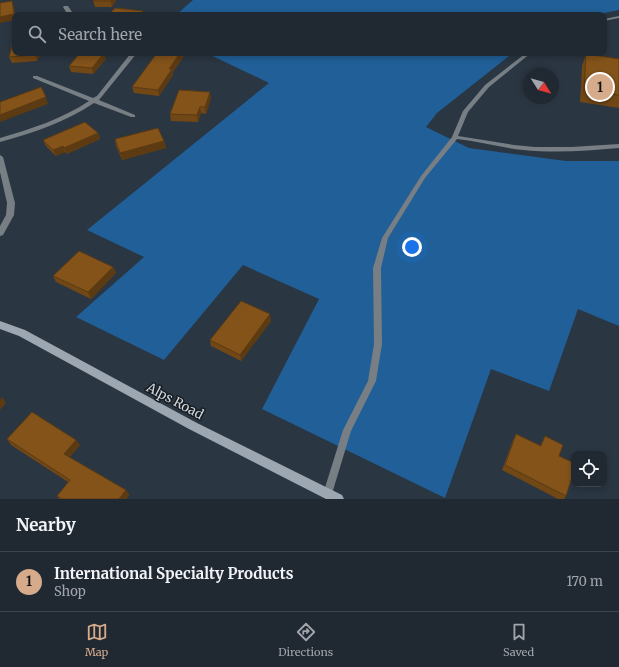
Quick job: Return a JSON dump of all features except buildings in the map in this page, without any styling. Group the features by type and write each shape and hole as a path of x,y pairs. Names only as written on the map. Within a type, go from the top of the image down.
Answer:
{"main road":[{"name":"Alps Road","path":"0,325 22,334 193,426 338,499"}],"street":[{"path":"66,7 69,12"},
{"path":"0,140 43,128 77,111 99,97 132,56"},
{"path":"35,77 133,116"},
{"path":"0,157 11,203 10,214 0,233"}],"lane":[{"path":"607,19 619,17"},
{"path":"328,494 347,430 372,381 378,344 377,268 385,238 423,177 455,137 465,112 487,86 525,56"},
{"path":"455,137 469,138 522,148 554,150 619,146"}],"shaded area":[{"path":"193,0 619,0 619,10 607,12 179,12"},
{"path":"212,56 509,56 437,113 426,127 469,148 566,161 619,161 619,326 578,309 549,391 491,369 445,498 262,409 319,299 243,265 164,360 76,317 144,257 87,230 269,83"}],"place":[{"name":"International Specialty Products","path":"600,87"}]}
